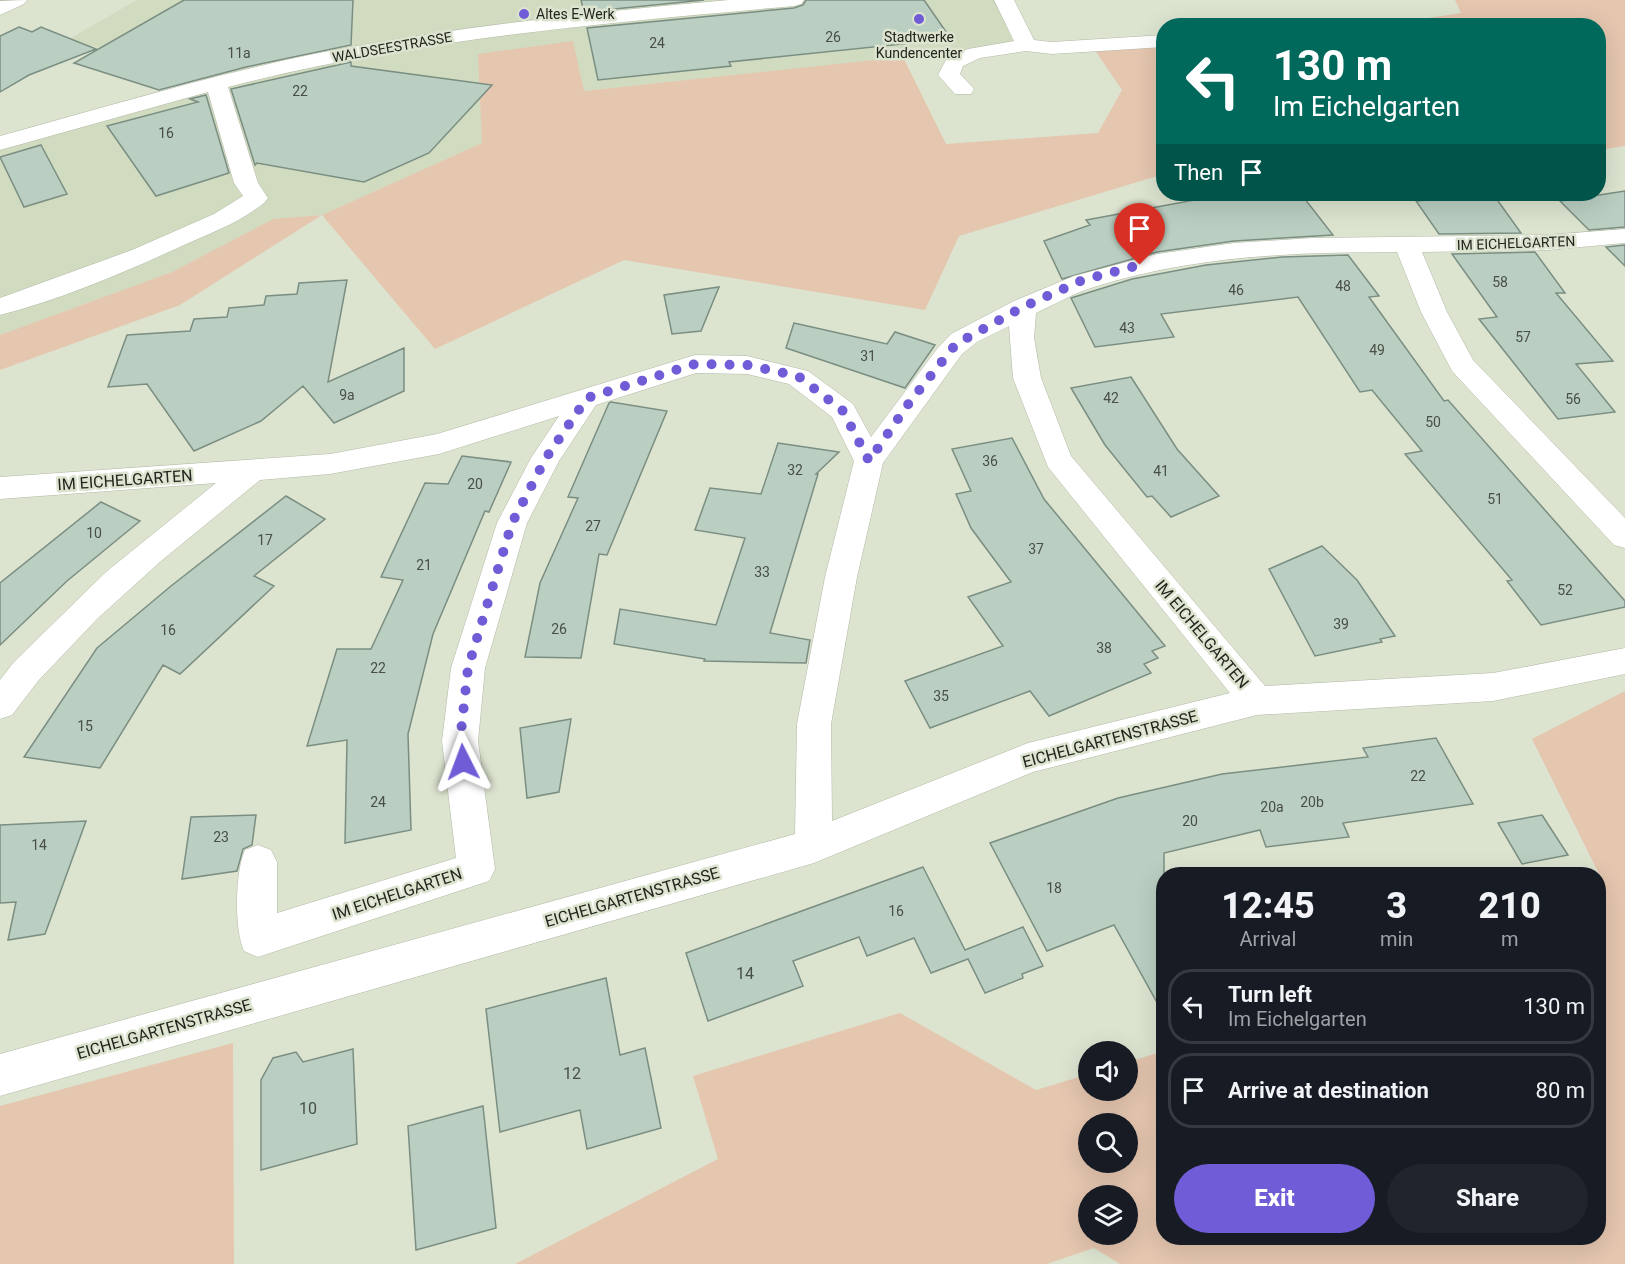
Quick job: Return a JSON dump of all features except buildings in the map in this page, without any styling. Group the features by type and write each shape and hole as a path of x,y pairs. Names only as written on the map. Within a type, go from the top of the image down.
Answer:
{"street":[{"path":"0,9 17,0"},
{"name":"WALDSEESTRASSE","path":"0,143 216,83 309,61 439,38 794,0"},
{"path":"1004,0 1026,45"},
{"path":"963,89 949,75 954,62 975,53 1026,45 1052,48 1156,42"},
{"path":"0,307 56,290 140,257 241,210 256,198 246,183 216,83"},
{"name":"IM EICHELGARTEN","path":"814,846 814,724 841,577 869,461 909,403 956,344 1023,307 1083,280 1179,255 1279,247 1505,244 1625,236"},
{"path":"1407,246 1434,312 1462,365 1625,537"},
{"name":"IM EICHELGARTEN","path":"1023,307 1021,338 1027,378 1058,460 1257,701 1493,687 1625,661"},
{"name":"IM EICHELGARTEN","path":"0,488 250,472 330,464 439,444 695,364 747,365 798,376 843,411 869,461"},
{"name":"IM EICHELGARTEN","path":"258,862 258,938 476,869 460,741 468,668 512,523 546,458 587,398"},
{"path":"0,705 22,675 90,606 190,519 250,472"},
{"name":"EICHELGARTENSTRASSE","path":"0,1075 814,846 1028,758 1257,701"}],"shaded area":[{"path":"137,0 1004,0 1026,45 584,91 479,53 482,143 322,215 273,219 172,272 0,335 0,143 215,83 69,39"},
{"path":"1455,0 1625,0 1625,146 1606,149 1606,18 1428,18 1461,13"},
{"path":"573,41 584,91 903,57 946,144 1098,133 1122,90 1092,46 1156,42 1156,176 959,236 925,310 624,260 435,349 322,215 482,143 478,54"},
{"path":"322,215 180,305 0,370 0,335 172,272 273,219"},
{"path":"1625,691 1625,1264 1120,1264 1094,1248 1047,1264 515,1264 718,1159 693,1076 900,1013 1036,1090 1078,1077 1078,1101 1138,1101 1138,1059 1156,1053 1156,1245 1606,1245 1606,867 1596,867 1532,739"},
{"path":"233,1043 234,1264 0,1264 0,1106"}],"place":[{"name":"Altes E-Werk","path":"524,14"},
{"name":"Stadtwerke Kundencenter","path":"919,19"}],"route":[{"path":"463,762 460,741 468,668 512,523 546,458 587,398 695,364 747,365 798,376 843,411 869,461 909,403 956,344 1023,307 1083,280 1140,265"}]}
